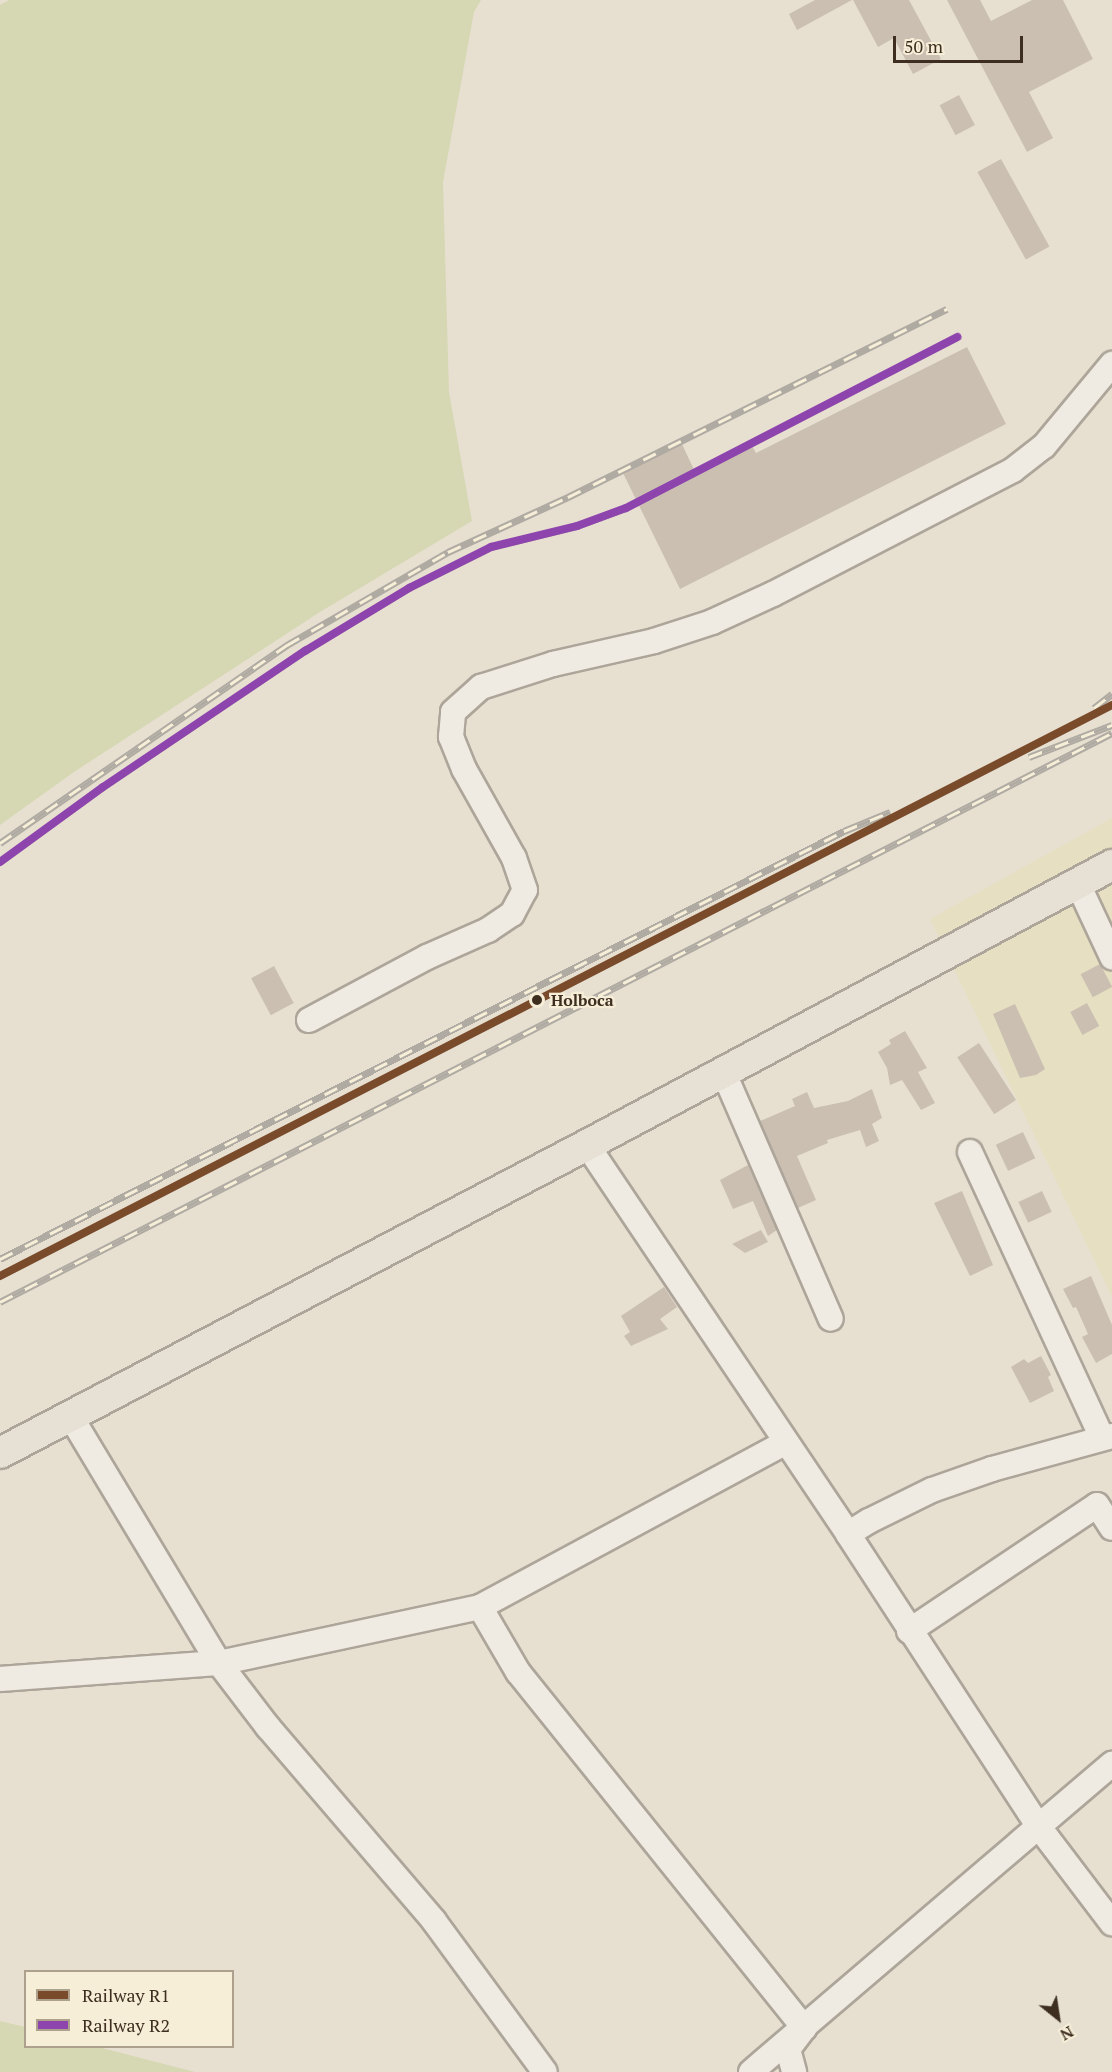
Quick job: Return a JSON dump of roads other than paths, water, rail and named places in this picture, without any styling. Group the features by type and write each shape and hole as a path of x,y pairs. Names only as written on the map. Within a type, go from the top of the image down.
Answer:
{"main road":[{"path":"0,1453 587,1145 1112,865"}],"street":[{"path":"309,1020 427,957 488,930 512,914 525,890 514,858 464,769 451,737 453,712 481,687 553,664 654,641 711,622 773,594 1013,470 1044,446 1112,364"},
{"path":"1078,884 1112,957"},
{"path":"723,1071 831,1319"},
{"path":"587,1145 848,1534 909,1631 1039,1827 1112,1922"},
{"path":"848,1534 932,1490 992,1469 1107,1437 970,1152"},
{"path":"71,1417 219,1663 268,1727 434,1921 545,2072"},
{"path":"0,1679 219,1663 480,1607 785,1443"},
{"path":"909,1631 1097,1505 1112,1528"},
{"path":"480,1607 518,1672 804,2028"},
{"path":"751,2072 1112,1764"},
{"path":"794,2072 788,2049 804,2028"}],"railway":[{"path":"0,843 287,645 448,552 568,497 947,309"},
{"path":"0,862 103,787 305,651 409,588 491,547 577,526 626,508 957,337"},
{"path":"1094,708 1112,694"},
{"path":"0,1276 1112,705"},
{"path":"1029,757 1112,725"},
{"path":"0,1302 1112,733"},
{"path":"0,1259 844,831 890,812"}],"rail line":[{"name":"R2","path":"0,862 103,787 305,651 409,588 491,547 577,526 626,508 957,337"},
{"name":"R1","path":"0,1276 1112,705"}],"place":[{"name":"Holboca","path":"537,1000"}]}
